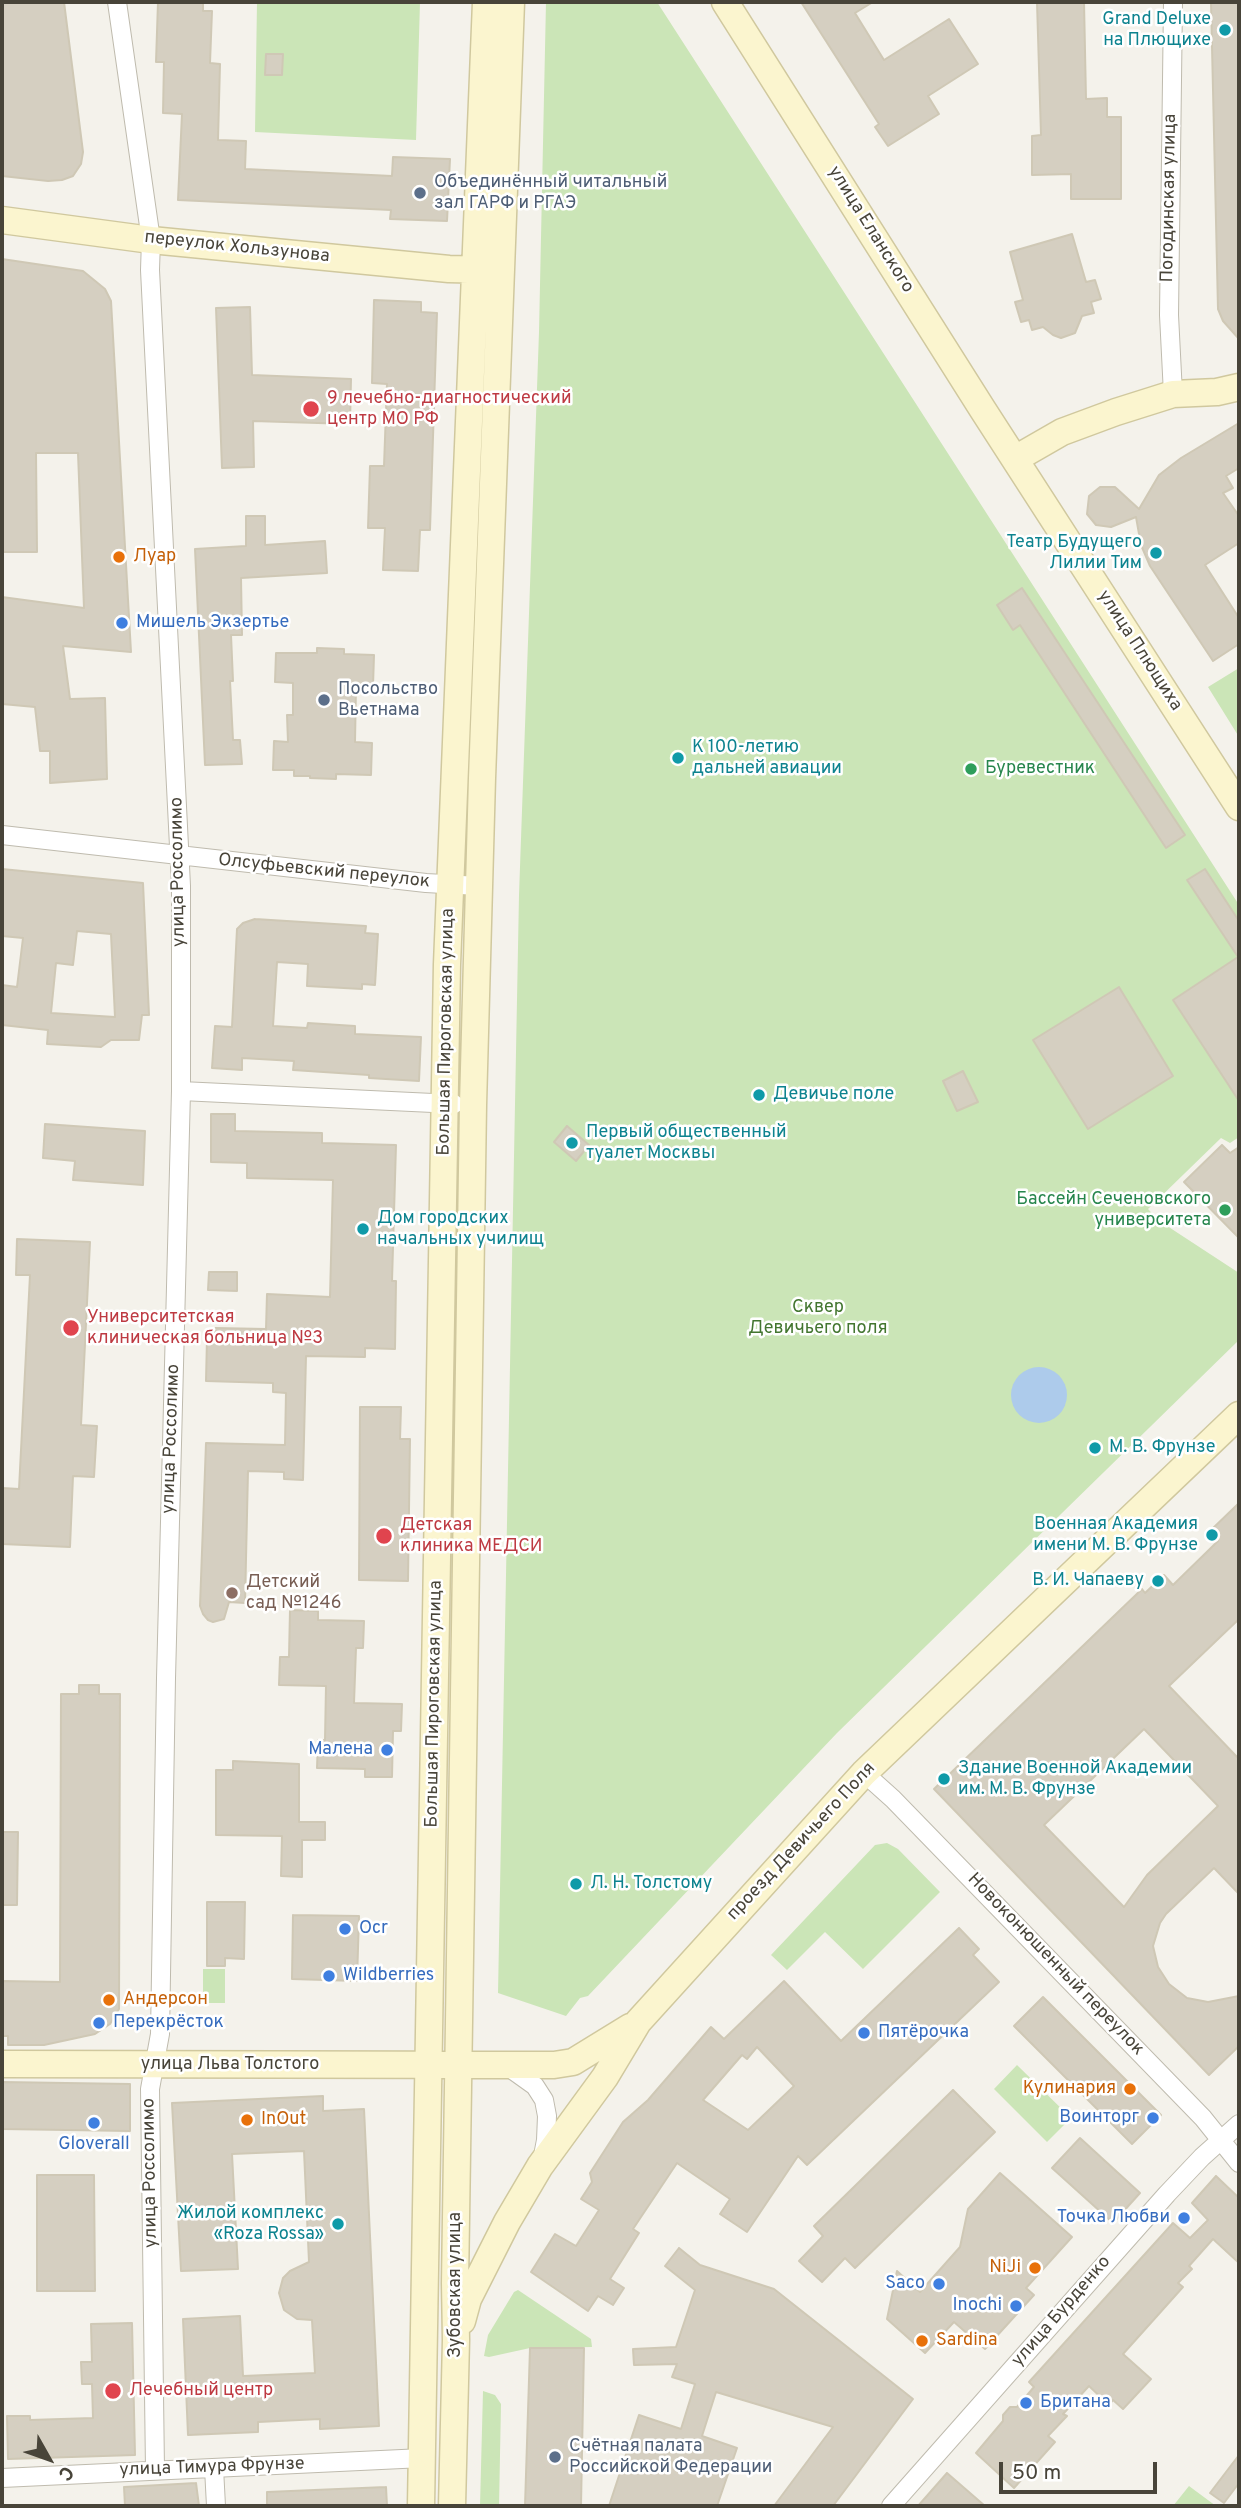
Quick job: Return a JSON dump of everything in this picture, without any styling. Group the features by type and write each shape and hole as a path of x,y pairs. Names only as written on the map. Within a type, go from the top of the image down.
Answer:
{"main road":[{"name":"Большая Пироговская улица","path":"428,2063 450,885 485,2"},
{"name":"Большая Пироговская улица","path":"459,2063 473,1105 511,2"},
{"name":"улица Еланского","path":"724,2 1015,460"},
{"name":"переулок Хользунова","path":"2,220 151,240 502,271"},
{"path":"1015,460 1062,432 1173,394 1217,392 1239,387"},
{"name":"улица Плющиха","path":"1015,460 1239,807"},
{"name":"проезд Девичьего Поля","path":"456,2340 468,2300 487,2259 540,2166 605,2077 638,2022 864,1773 1239,1415"},
{"name":"улица Льва Толстого","path":"2,2064 554,2065 573,2062 638,2022"},
{"name":"Зубовская улица","path":"421,2506 428,2063"},
{"name":"Зубовская улица","path":"452,2506 459,2063"}],"street":[{"name":"улица Россолимо","path":"117,2 151,240 180,856 181,1091 160,2034 150,2089 155,2470"},
{"name":"Погодинская улица","path":"1173,2 1169,315 1173,394"},
{"name":"Олсуфьевский переулок","path":"2,835 479,886"},
{"path":"181,1091 473,1105"},
{"name":"Новоконюшенный переулок","path":"864,1773 1194,2108 1239,2163"},
{"path":"505,2064 535,2086 544,2100 547,2116 546,2140 540,2166"},
{"name":"улица Бурденко","path":"891,2506 1167,2194 1239,2124"},
{"name":"улица Тимура Фрунзе","path":"2,2478 423,2458"},
{"path":"215,2468 216,2506"}],"green space":[{"path":"257,2 420,2 416,140 255,132"},
{"name":"Сквер Девичьего поля","path":"546,2 657,2 1239,905 1239,1137 1230,1143 1221,1138 1148,1209 1158,1220 1239,1273 1239,1340 837,1733 588,1996 580,1998 566,2016 498,1993 519,895 539,332"},
{"path":"1239,668 1239,737 1208,687"},
{"path":"887,1843 898,1849 940,1892 863,1969 825,1932 787,1970 771,1955 875,1845"},
{"path":"203,1969 225,1969 225,2003 203,2003"},
{"path":"1017,2065 1071,2118 1047,2142 994,2089"},
{"path":"518,2290 591,2339 592,2347 530,2348 484,2356 488,2335 514,2292"},
{"path":"483,2391 495,2395 501,2404 499,2506 480,2506"},
{"path":"1189,2486 1216,2506 1173,2506"}],"water":[{"path":"1039,1367 1054,1372 1062,1380 1067,1395 1062,1410 1054,1418 1039,1423 1024,1418 1016,1410 1011,1395 1016,1380 1024,1372"}],"building":[{"path":"2,2 64,2 83,152 81,164 73,176 48,181 2,176"},
{"path":"158,2 203,2 203,11 212,11 210,63 220,64 218,140 246,141 245,169 392,176 393,157 450,159 447,221 390,219 391,210 178,200 182,114 163,113 164,62 156,62"},
{"path":"801,2 873,2 855,13 884,60 949,19 978,64 928,96 939,114 888,146 875,127 879,124"},
{"path":"1037,2 1084,2 1086,99 1107,98 1107,117 1121,117 1121,199 1071,199 1071,174 1032,175 1032,136 1041,135"},
{"path":"1211,2 1239,2 1239,339 1223,321 1218,309"},
{"path":"266,54 283,54 282,75 265,75"},
{"path":"1072,234 1086,282 1095,280 1101,299 1091,302 1094,313 1082,316 1075,333 1061,338 1043,327 1032,330 1029,320 1021,322 1015,302 1023,300 1010,252"},
{"path":"2,259 83,271 105,289 111,301 131,652 63,646 70,699 105,698 107,779 50,783 50,751 40,751 35,707 2,704 2,597 84,608 78,453 36,453 37,552 2,552"},
{"path":"374,300 421,302 421,312 437,313 430,530 420,530 418,571 383,570 385,528 368,528 370,466 384,466 387,384 372,383"},
{"path":"250,307 252,375 351,379 350,424 253,421 254,467 222,468 216,308"},
{"path":"1239,423 1239,468 1226,476 1233,488 1223,493 1239,516 1239,543 1205,565 1239,618 1239,644 1213,661 1150,566 1141,545 1136,517 1111,527 1096,525 1087,514 1089,496 1100,487 1115,487 1139,509 1159,475 1181,458"},
{"path":"246,516 265,516 265,545 325,541 327,573 241,578 242,635 231,635 233,681 230,681 233,740 240,740 242,764 205,765 195,549 246,546"},
{"path":"1022,588 1185,835 1166,848 1020,625 1013,630 997,605"},
{"name":"Посольство Вьетнама","path":"317,648 344,649 344,654 374,655 373,686 356,685 355,742 372,743 371,775 336,774 336,779 310,778 294,776 294,770 273,770 274,741 288,742 287,715 293,715 293,683 275,682 276,653 317,653"},
{"path":"2,869 143,883 149,1015 142,1015 139,1040 111,1040 101,1047 47,1044 48,1030 2,1025 2,985 17,987 23,938 2,936","holes":["77,931 111,934 115,1017 51,1013 56,963 73,965"]},
{"path":"1205,869 1239,921 1239,1101 1173,1000 1238,957 1187,880"},
{"path":"255,919 366,926 365,933 378,934 375,985 362,984 362,989 307,986 308,964 277,962 273,1026 307,1028 308,1023 355,1026 355,1034 421,1037 419,1081 293,1070 294,1061 242,1058 242,1070 212,1068 215,1026 232,1027 237,929 243,923"},
{"path":"1119,987 1173,1076 1088,1129 1033,1040"},
{"path":"963,1071 978,1102 957,1111 943,1081"},
{"path":"211,1114 235,1114 235,1131 322,1133 322,1143 396,1145 392,1281 396,1281 395,1349 365,1348 365,1357 306,1356 303,1480 284,1479 284,1472 248,1471 245,1603 229,1602 224,1619 213,1622 203,1614 200,1606 206,1443 285,1445 286,1393 273,1392 273,1383 206,1381 207,1338 215,1338 215,1328 266,1329 267,1294 330,1297 333,1180 247,1178 247,1163 211,1162"},
{"path":"45,1124 145,1131 143,1185 73,1180 75,1161 43,1158"},
{"name":"Первый общественный туалет Москвы","path":"567,1126 589,1145 576,1161 554,1142"},
{"name":"Бассейн Сеченовского университета","path":"1222,1145 1230,1153 1239,1147 1239,1238 1184,1182"},
{"path":"17,1239 90,1242 81,1425 97,1426 94,1477 73,1476 70,1547 2,1544 2,1488 19,1489 30,1275 16,1275"},
{"path":"209,1272 237,1272 237,1291 208,1290"},
{"name":"Детская клиника МЕДСИ","path":"360,1407 401,1407 400,1439 410,1439 408,1581 359,1580"},
{"path":"1239,1503 1239,1619 1169,1686 1239,1759 1239,1894 1214,1868 1166,1914 1160,1923 1153,1946 1158,1967 1169,1984 1187,1998 1208,2002 1239,1996 1239,2046 1209,2075 934,1789 1142,1589 1145,1593 1164,1575 1173,1585 1218,1541 1209,1532","holes":["1144,1729 1218,1806 1147,1875 1124,1907 1044,1825"]},
{"path":"290,1610 318,1611 318,1620 364,1621 363,1648 356,1648 354,1703 402,1704 401,1731 393,1731 392,1777 365,1777 365,1769 317,1768 318,1740 325,1740 326,1686 279,1685 280,1657 289,1657"},
{"path":"79,1685 99,1685 99,1694 120,1694 119,2009 110,2024 95,2034 44,2045 8,2045 8,2036 2,2036 2,1981 60,1982 61,1694 79,1694"},
{"path":"233,1761 299,1764 299,1822 325,1822 325,1840 302,1840 302,1877 281,1876 282,1836 216,1835 216,1770 233,1770"},
{"path":"2,1832 18,1832 17,1905 2,1905"},
{"path":"207,1902 245,1902 244,1959 225,1958 225,1966 207,1966"},
{"path":"293,1915 359,1916 357,1981 292,1979"},
{"path":"959,1928 979,1949 973,1955 999,1982 807,2165 798,2156 747,2232 720,2214 730,2199 677,2163 633,2229 639,2233 610,2279 624,2288 613,2305 598,2296 588,2311 531,2272 555,2234 576,2246 599,2210 581,2199 592,2182 590,2173 623,2122 648,2100 711,2027 724,2039 784,1981 841,2041","holes":["757,2047 794,2086 748,2130 703,2100 742,2055 747,2059"]},
{"path":"1043,1997 1161,2115 1132,2144 1014,2026"},
{"path":"2,2082 130,2084 130,2131 2,2129"},
{"path":"953,2090 995,2132 855,2268 845,2258 822,2282 799,2261 823,2236 814,2226"},
{"name":"Жилой комплекс «Roza Rossa»","path":"323,2096 323,2111 364,2109 379,2426 320,2429 320,2419 258,2422 258,2432 188,2435 183,2319 240,2316 243,2376 315,2373 312,2320 297,2319 284,2310 279,2293 283,2278 290,2271 309,2262 304,2151 232,2154 238,2269 181,2271 172,2103"},
{"path":"1080,2138 1140,2193 1113,2223 1052,2168"},
{"path":"1000,2173 1072,2237 1026,2288 1034,2295 985,2349 954,2322 925,2353 887,2319 897,2271 920,2292 960,2247 968,2209"},
{"path":"37,2175 94,2175 95,2291 37,2291"},
{"path":"1216,2176 1239,2198 1239,2263 1213,2239 1189,2266 1192,2269 1178,2283 1183,2287 1123,2354 1151,2379 1123,2409 1113,2400 1109,2405 1089,2386 1063,2414 1067,2416 1048,2436 1055,2442 1014,2488 976,2453 1003,2421 1003,2415 1010,2407 1017,2407 1034,2387 1029,2382 1173,2223 1190,2238 1208,2220 1192,2203"},
{"path":"679,2248 700,2265 774,2289 913,2399 833,2506 774,2506 833,2427 716,2392 702,2436 737,2448 717,2506 609,2506 639,2415 681,2429 695,2384 672,2377 677,2364 634,2365 633,2349 676,2347 695,2290 665,2266"},
{"name":"Лечебный центр","path":"132,2323 135,2455 8,2459 7,2416 30,2416 30,2420 93,2418 92,2384 82,2384 81,2362 92,2362 91,2324"},
{"name":"Счётная палата Российской Федерации","path":"530,2348 584,2348 581,2506 525,2506"},
{"path":"1239,2455 1239,2483 1224,2503 1210,2493"},
{"path":"947,2473 985,2506 918,2506"},
{"path":"196,2483 199,2506 125,2506 124,2487"},
{"path":"386,2487 387,2506 267,2506 267,2492"}],"place":[{"name":"Grand Deluxe на Плющихе","path":"1225,30"},
{"name":"Объединённый читальный зал ГАРФ и РГАЭ","path":"420,193"},
{"name":"9 лечебно-диагностический центр МО РФ","path":"311,409"},
{"name":"Театр Будущего Лилии Тим","path":"1156,553"},
{"name":"Луар","path":"119,557"},
{"name":"Мишель Экзертье","path":"122,623"},
{"name":"Посольство Вьетнама","path":"324,700"},
{"name":"К 100-летию дальней авиации","path":"678,758"},
{"name":"Буревестник","path":"971,769"},
{"name":"Девичье поле","path":"759,1095"},
{"name":"Первый общественный туалет Москвы","path":"572,1143"},
{"name":"Бассейн Сеченовского университета","path":"1225,1210"},
{"name":"Дом городских начальных училищ","path":"363,1229"},
{"name":"Университетская клиническая больница №3","path":"71,1328"},
{"name":"М. В. Фрунзе","path":"1095,1448"},
{"name":"Военная Академия имени М. В. Фрунзе","path":"1212,1535"},
{"name":"Детская клиника МЕДСИ","path":"384,1536"},
{"name":"В. И. Чапаеву","path":"1158,1581"},
{"name":"Детский сад №1246","path":"232,1593"},
{"name":"Малена","path":"387,1750"},
{"name":"Здание Военной Академии им. М. В. Фрунзе","path":"944,1779"},
{"name":"Л. Н. Толстому","path":"576,1884"},
{"name":"Ocr","path":"345,1929"},
{"name":"Wildberries","path":"329,1976"},
{"name":"Андерсон","path":"109,2000"},
{"name":"Перекрёсток","path":"99,2023"},
{"name":"Пятёрочка","path":"864,2033"},
{"name":"Кулинария","path":"1130,2089"},
{"name":"Воинторг","path":"1153,2118"},
{"name":"InOut","path":"247,2120"},
{"name":"Gloverall","path":"94,2123"},
{"name":"Точка Любви","path":"1184,2218"},
{"name":"Жилой комплекс «Roza Rossa»","path":"338,2224"},
{"name":"NiJi","path":"1035,2268"},
{"name":"Saco","path":"939,2284"},
{"name":"Inochi","path":"1016,2306"},
{"name":"Sardina","path":"922,2341"},
{"name":"Лечебный центр","path":"113,2391"},
{"name":"Британа","path":"1026,2403"},
{"name":"Счётная палата Российской Федерации","path":"555,2457"}]}
